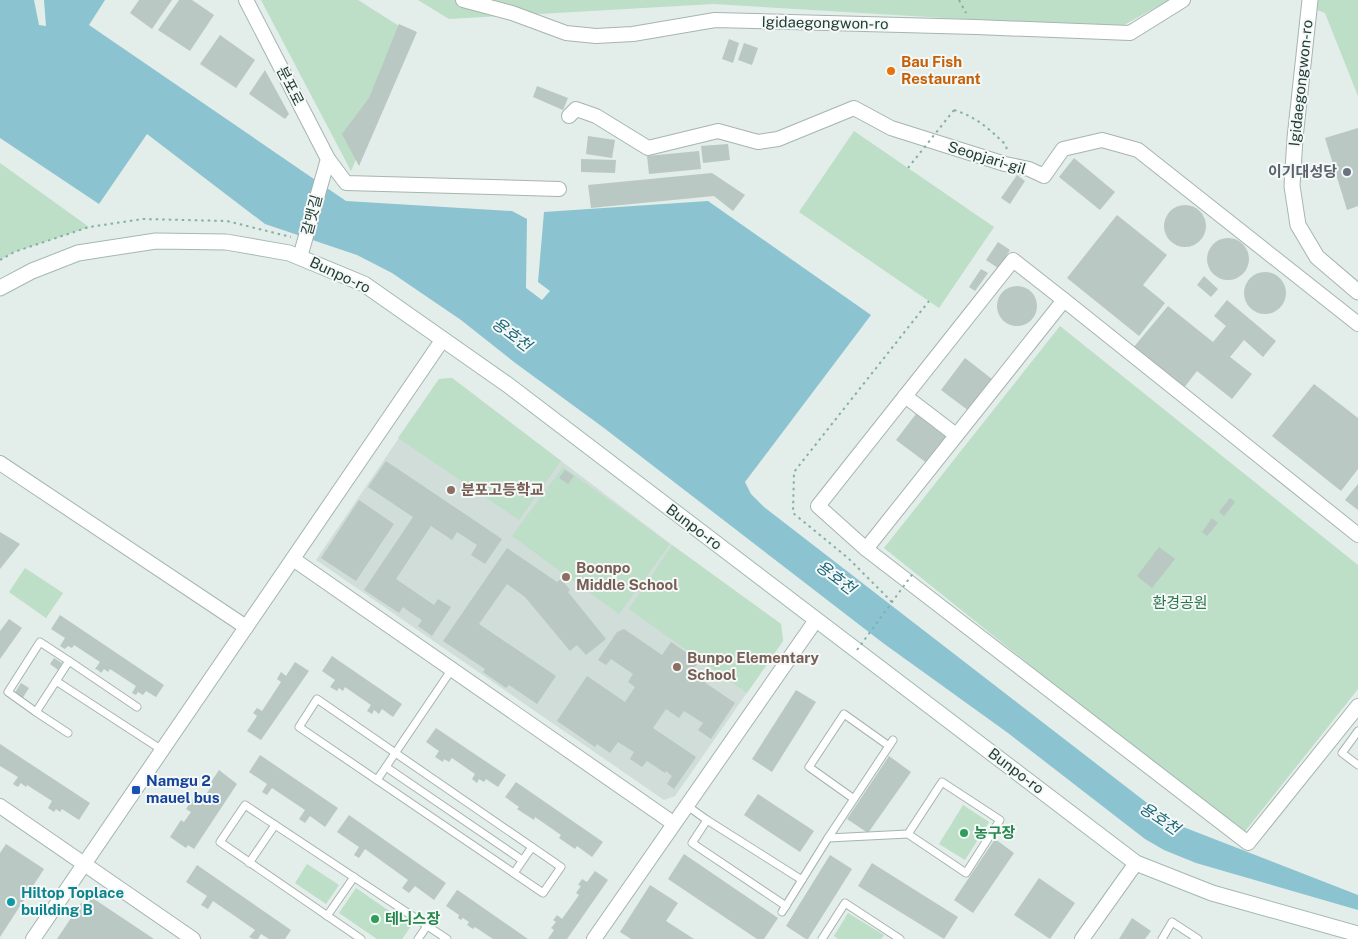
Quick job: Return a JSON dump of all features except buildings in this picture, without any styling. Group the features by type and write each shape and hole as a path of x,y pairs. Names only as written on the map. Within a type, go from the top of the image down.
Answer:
{"main road":[{"name":"Igidaegongwon-ro","path":"1310,0 1295,138 1292,186 1298,225 1317,257 1358,292"},
{"name":"Bunpo-ro","path":"0,288 32,271 78,253 156,241 226,242 300,257 364,284 508,385 1136,863 1212,893 1358,934"},
{"path":"1313,922 1332,939"}],"street":[{"name":"분포로","path":"246,0 328,159 346,183 559,189"},
{"name":"Igidaegongwon-ro","path":"463,0 512,13 566,33 596,36 633,34 715,20 969,26 1130,33 1183,0"},
{"name":"Seopjari-gil","path":"569,116 576,109 596,116 648,148 718,131 758,142 778,139 854,108 891,128 1005,164 1029,169 1044,176 1063,149 1102,140 1138,150 1358,324"},
{"name":"갈맷길","path":"300,257 328,159"},
{"path":"1358,535 1013,260 818,506 866,550 1248,843 1358,706"},
{"path":"866,550 1064,300"},
{"path":"33,939 443,339"},
{"path":"905,396 956,435"},
{"path":"0,464 246,627"},
{"path":"293,559 674,823"},
{"path":"595,938 816,620"},
{"path":"2,811 194,939"},
{"path":"1082,939 1136,863"}],"lane":[{"path":"68,733 8,692 40,642 137,707"},
{"path":"36,712 69,661"},
{"path":"377,780 452,670"},
{"path":"56,681 162,750"},
{"path":"316,699 561,866 543,893 377,780 299,727 316,699"},
{"path":"707,820 692,843 784,909 891,743 844,714 809,767 854,799"},
{"path":"1358,731 1342,753 1358,765"},
{"path":"386,767 522,860"},
{"path":"828,838 908,834 966,872 1000,820 942,782 908,834"},
{"path":"361,939 220,842 245,805 446,939"},
{"path":"686,805 802,880"},
{"path":"249,863 275,825"},
{"path":"514,873 532,847"},
{"path":"327,916 354,877"},
{"path":"822,939 846,903 900,939"},
{"path":"1162,939 1172,922 1198,939"},
{"path":"418,939 427,926"}],"path":[{"path":"908,168 954,110 971,115 1006,145 1005,164"},
{"path":"857,650 914,572"}],"shaded area":[{"path":"452,378 672,545 781,624 783,641 675,796 664,800 316,560 439,379"}],"green space":[{"path":"261,0 358,0 410,33 351,171"},
{"path":"418,0 1169,0 1124,25 962,19 713,4 449,19"},
{"path":"1317,0 1358,0 1358,96 1325,13 1315,9"},
{"path":"854,131 994,227 939,308 799,212"},
{"path":"0,163 89,227 14,252 0,260"},
{"name":"환경공원","path":"1060,326 1358,565 1358,689 1242,835 884,548"},
{"path":"452,378 561,461 519,520 398,438 439,379"},
{"path":"563,467 670,544 619,614 512,536"},
{"path":"672,545 781,624 783,641 747,693 629,609"},
{"path":"25,568 63,593 46,618 9,592"},
{"name":"농구장","path":"963,805 989,822 965,860 939,844"},
{"path":"307,864 339,885 326,904 295,883"},
{"name":"테니스장","path":"356,888 411,926 402,939 377,939 339,913"},
{"path":"848,913 884,935 881,939 838,939 834,936"}],"water":[{"name":"용호천","path":"0,0 34,0 39,25 46,26 44,0 105,0 89,25 346,201 512,211 527,219 526,288 542,300 550,291 538,282 544,212 708,201 871,315 745,482 751,494 764,507 1173,823 1358,895 1358,910 1196,863 1164,850 1145,839 1008,733 883,643 461,320 392,273 357,255 265,224 147,134 99,204 0,138"}],"place":[{"name":"Bau Fish Restaurant","path":"891,71"},
{"name":"이기대성당","path":"1347,172"},
{"name":"분포고등학교","path":"451,490"},
{"name":"Boonpo Middle School","path":"566,577"},
{"name":"Bunpo Elementary School","path":"677,667"},
{"name":"Namgu 2 mauel bus","path":"136,790"},
{"name":"농구장","path":"964,833"},
{"name":"Hiltop Toplace building B","path":"11,902"},
{"name":"테니스장","path":"375,919"}]}
